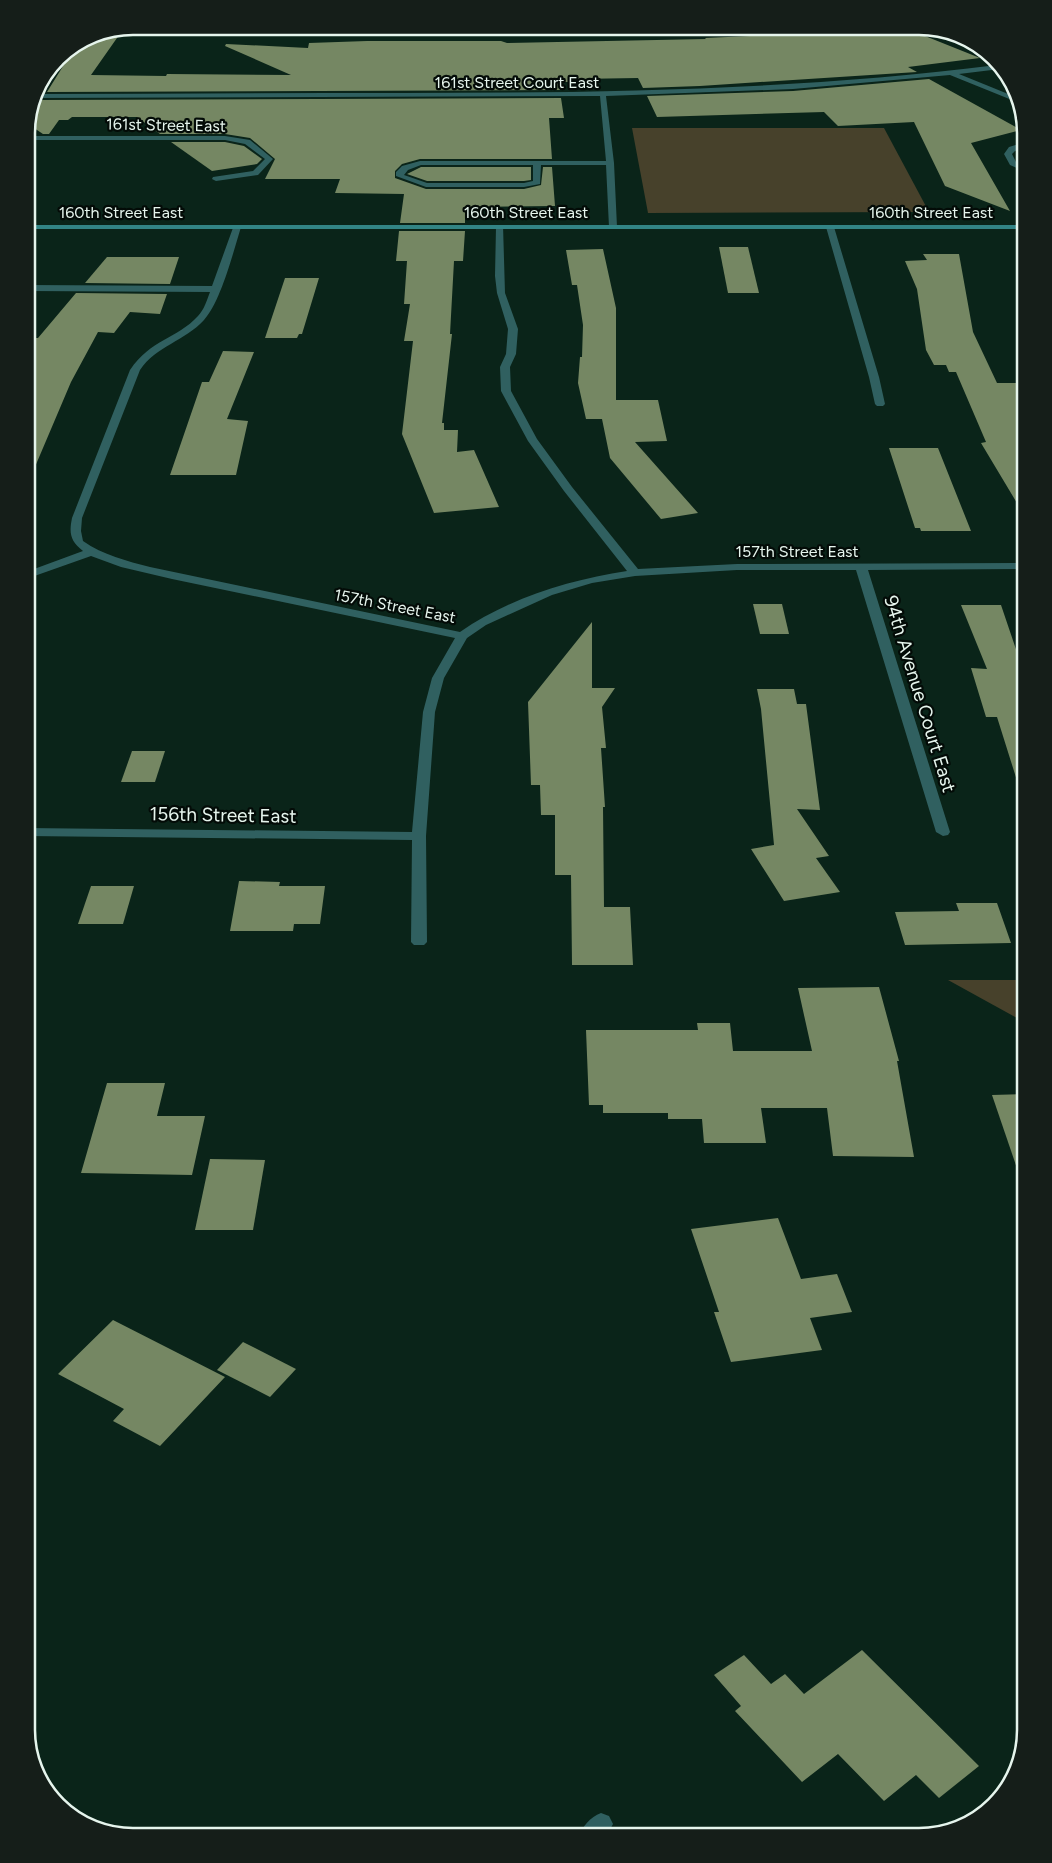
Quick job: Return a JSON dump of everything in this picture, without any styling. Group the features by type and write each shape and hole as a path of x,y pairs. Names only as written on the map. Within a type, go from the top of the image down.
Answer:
{"main road":[{"name":"160th Street East","path":"35,227 1017,227"}],"street":[{"name":"161st Street Court East","path":"42,96 603,95 760,91 854,84 953,74 993,68"},
{"path":"953,74 1010,97"},
{"path":"603,95 610,163 613,227"},
{"name":"161st Street East","path":"35,138 225,138 247,142 269,160 256,173 216,179"},
{"path":"1017,148 1008,154 1013,163 1017,165"},
{"path":"537,162 536,182 524,185 426,185 400,176 400,172 405,168 420,163 537,162 610,163"},
{"path":"500,227 498,276 501,293 513,329 511,354 505,367 506,391 516,413 542,453 568,489 635,573"},
{"path":"830,227 874,376 880,404"},
{"path":"91,552 80,543 75,534 77,518 135,370 140,361 153,349 202,317 237,228"},
{"path":"35,288 214,289"},
{"path":"35,573 91,552"},
{"name":"157th Street East","path":"91,552 140,568 368,618 462,636 501,612 548,593 590,580 635,573 737,567 1017,566"},
{"name":"94th Avenue Court East","path":"861,567 943,832"},
{"path":"420,942 419,836 429,712 438,678 462,636"},
{"name":"156th Street East","path":"35,832 419,836"}],"shaded area":[{"path":"632,128 884,128 929,212 648,213"},
{"path":"948,980 1017,980 1017,1018"}],"building":[{"path":"922,35 980,58 908,67 917,72 700,86 643,88 638,78 577,79 577,82 559,82 560,90 47,92 68,59 96,42 118,36 91,75 291,75 225,46 226,44 308,48 309,43 367,41 501,41 507,43 706,39 750,36"},
{"path":"929,79 1017,128 1017,131 971,143 1010,211 945,186 914,122 838,126 824,112 657,117 647,96 793,91"},
{"path":"561,98 564,118 549,118 552,159 420,159 402,164 395,171 395,178 426,189 524,189 541,185 543,167 552,167 555,206 465,207 465,223 400,223 404,194 335,193 340,179 265,179 275,159 250,138 225,134 160,134 137,117 72,117 68,120 59,120 49,134 43,134 35,129 38,108 42,100"},
{"path":"171,142 225,142 244,146 262,159 257,164 212,171"},
{"path":"421,167 531,167 531,180 427,181 407,174"},
{"path":"399,231 465,231 463,261 454,261 450,334 452,334 442,423 444,423 444,430 458,430 457,452 474,450 499,507 434,513 402,434 413,341 404,341 410,304 404,304 407,261 396,261"},
{"path":"719,247 748,247 759,293 728,293"},
{"path":"603,249 616,308 616,400 658,400 667,441 635,442 698,513 661,519 610,458 602,419 586,419 578,383 580,357 582,357 583,325 577,285 572,285 566,250"},
{"path":"923,254 959,254 973,332 997,383 1017,383 1017,503 981,443 986,442 956,372 949,372 946,365 934,365 926,350 917,289 905,261 927,260"},
{"path":"107,257 179,257 170,284 85,283"},
{"path":"285,278 319,278 302,334 299,334 297,338 265,338"},
{"path":"76,293 167,294 160,314 130,312 114,333 98,332 71,382 35,467 35,338 38,338"},
{"path":"223,351 254,352 227,419 248,421 236,475 170,475 202,382 209,382"},
{"path":"889,448 938,448 971,531 921,531 920,528 915,528"},
{"path":"753,604 782,604 789,634 760,634"},
{"path":"961,605 1001,605 1017,652 1017,781 997,717 986,717 971,668 987,669"},
{"path":"592,622 592,688 615,688 602,707 606,748 601,748 605,807 603,807 604,907 630,907 633,965 572,965 571,875 555,875 555,815 541,815 540,785 531,785 528,702"},
{"path":"757,689 794,689 797,704 806,704 820,810 797,809 829,856 816,858 840,892 784,901 751,849 774,845 761,709"},
{"path":"132,751 165,751 155,782 121,782"},
{"path":"239,881 280,882 279,886 325,886 320,924 294,924 293,931 230,931"},
{"path":"91,886 134,886 123,924 78,924"},
{"path":"956,903 997,903 1011,943 905,945 895,912 959,911"},
{"path":"879,987 899,1061 897,1061 914,1157 833,1156 827,1108 761,1108 766,1143 704,1143 702,1119 668,1119 668,1113 603,1113 603,1105 589,1105 586,1030 698,1030 697,1023 730,1023 733,1051 812,1051 798,988"},
{"path":"107,1083 165,1083 157,1116 205,1116 192,1175 81,1173"},
{"path":"1017,1094 1017,1168 992,1095"},
{"path":"210,1159 265,1160 253,1230 195,1230"},
{"path":"778,1218 801,1279 837,1274 852,1312 810,1318 822,1350 731,1362 714,1312 719,1312 691,1229"},
{"path":"113,1320 225,1377 160,1446 113,1421 124,1409 58,1374"},
{"path":"243,1342 296,1369 270,1397 217,1370"},
{"path":"862,1650 979,1766 939,1798 916,1775 884,1801 838,1754 802,1782 735,1711 741,1706 714,1675 744,1655 771,1684 785,1674 804,1694"}]}
